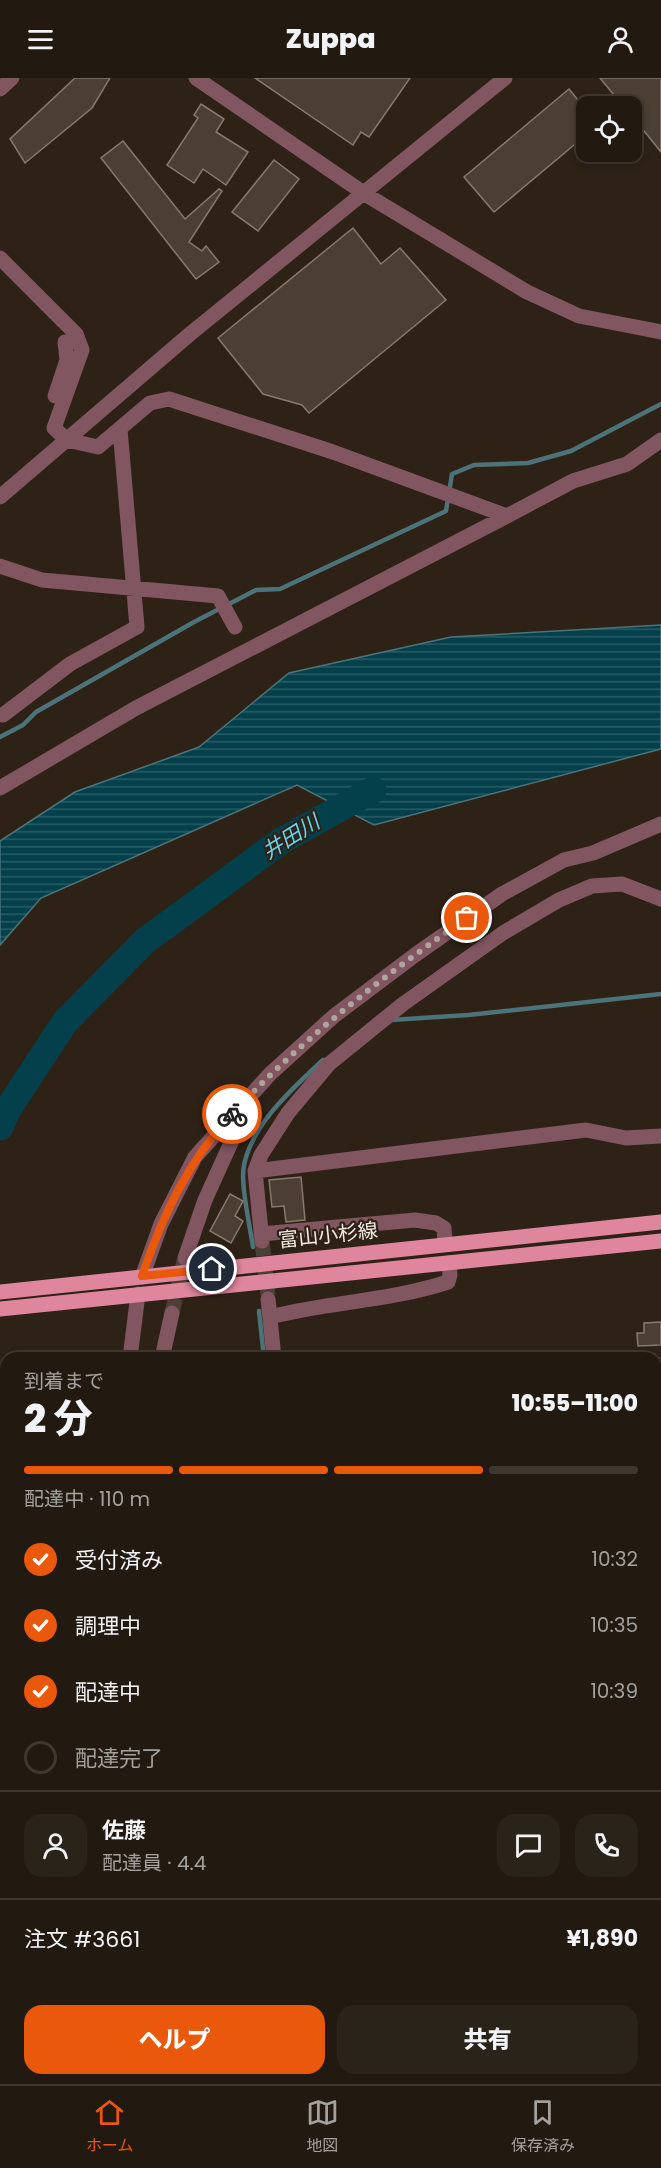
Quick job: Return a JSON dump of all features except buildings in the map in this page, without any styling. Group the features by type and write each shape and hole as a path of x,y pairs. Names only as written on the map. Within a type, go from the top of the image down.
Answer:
{"main road":[{"name":"富山小杉線","path":"0,1292 661,1222"},
{"name":"富山小杉線","path":"0,1309 661,1241"}],"street":[{"path":"0,89 12,78"},
{"path":"196,78 365,194 527,292 579,316 661,332"},
{"path":"0,497 190,334 505,78"},
{"path":"0,258 76,334 82,350 54,428"},
{"path":"65,342 67,360 50,412 54,428 67,440 99,447 150,403 169,399 333,452 507,516"},
{"path":"3,715 70,664 137,627 120,429"},
{"path":"0,788 136,708 573,481 627,464 661,440"},
{"path":"0,566 42,580 218,596 235,627"},
{"path":"137,1277 195,1157 254,1090 334,1016 502,894 564,860 593,853 661,824"},
{"path":"445,1244 444,1228 436,1222 415,1220 262,1237 255,1171 261,1155 288,1113 329,1064 403,1004 503,933 559,900 592,886 622,884 661,899"},
{"path":"185,1258 205,1200 254,1090"},
{"path":"255,1171 586,1130 626,1138 661,1136"},
{"path":"270,1317 302,1309 418,1292 448,1282 450,1275 448,1263"},
{"path":"130,1352 134,1295"},
{"path":"268,1299 273,1352"},
{"path":"163,1352 172,1313"}],"water":[{"path":"661,625 661,749 374,825 297,785 41,898 0,945 0,841 75,792 199,747 289,673 451,637"}],"waterway":[{"path":"0,737 23,725 36,712 194,622 256,590 280,589 446,511 452,474 474,465 528,463 571,451 661,404"},
{"name":"井田川","path":"0,1127 8,1109 65,1022 145,941 281,841 373,790"},
{"path":"391,1020 468,1015 661,994"},
{"path":"253,1247 243,1182 244,1165 249,1150 256,1135 276,1107 323,1060"},
{"path":"259,1311 263,1352"}],"tunnel":[{"path":"262,1241 268,1295"},
{"path":"172,1313 184,1261"}],"way so far":[{"path":"232,1114 270,1074 334,1016 467,918"}],"route":[{"path":"212,1269 142,1276 161,1224 195,1157 232,1114"}]}
